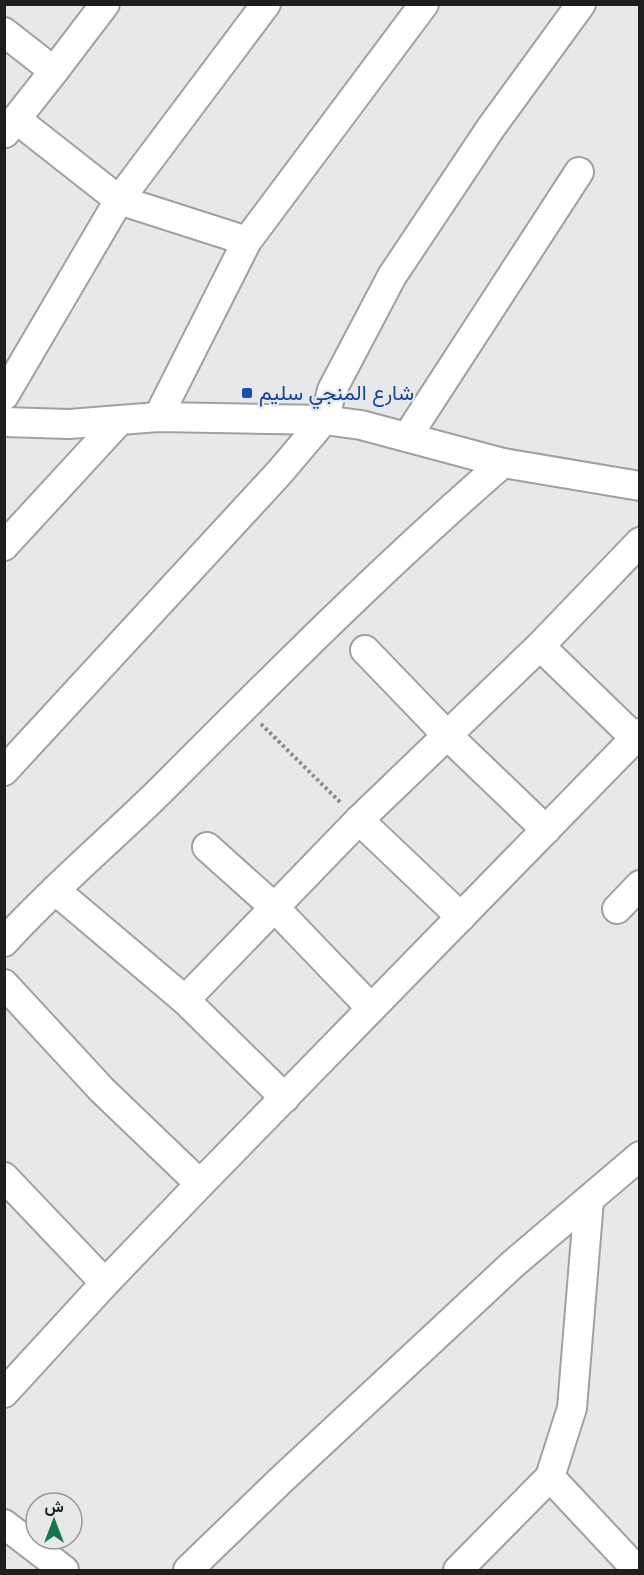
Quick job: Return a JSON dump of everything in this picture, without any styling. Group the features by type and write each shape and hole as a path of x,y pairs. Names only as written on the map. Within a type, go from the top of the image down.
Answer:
{"street":[{"path":"105,4 10,126 119,200 247,241"},
{"path":"4,396 119,200 266,4"},
{"path":"158,417 247,241 424,4"},
{"path":"4,771 279,473 324,420 332,390 392,276 490,129 581,4"},
{"path":"4,32 54,71"},
{"path":"407,437 579,172"},
{"path":"4,422 69,424 158,417 324,420 361,425 503,463 639,486"},
{"path":"4,546 120,420"},
{"path":"9,928 55,890 155,796 446,512 503,463"},
{"path":"185,999 227,953 275,908 359,820 540,646 638,547"},
{"path":"5,1391 105,1283 370,1007 637,736 540,646"},
{"path":"365,650 446,734 546,830"},
{"path":"359,820 460,917"},
{"path":"207,847 275,908 370,1007"},
{"path":"617,909 639,885"},
{"path":"55,890 185,999 285,1098"},
{"path":"4,984 102,1090 200,1184"},
{"path":"188,1570 513,1264 639,1156"},
{"path":"4,1177 105,1283"},
{"path":"458,1570 550,1477 572,1408 589,1200"},
{"path":"550,1477 629,1568"},
{"path":"4,1524 64,1570"}],"path":[{"path":"244,707 359,820"}],"place":[{"name":"شارع المنجي سليم","path":"247,393"}]}
